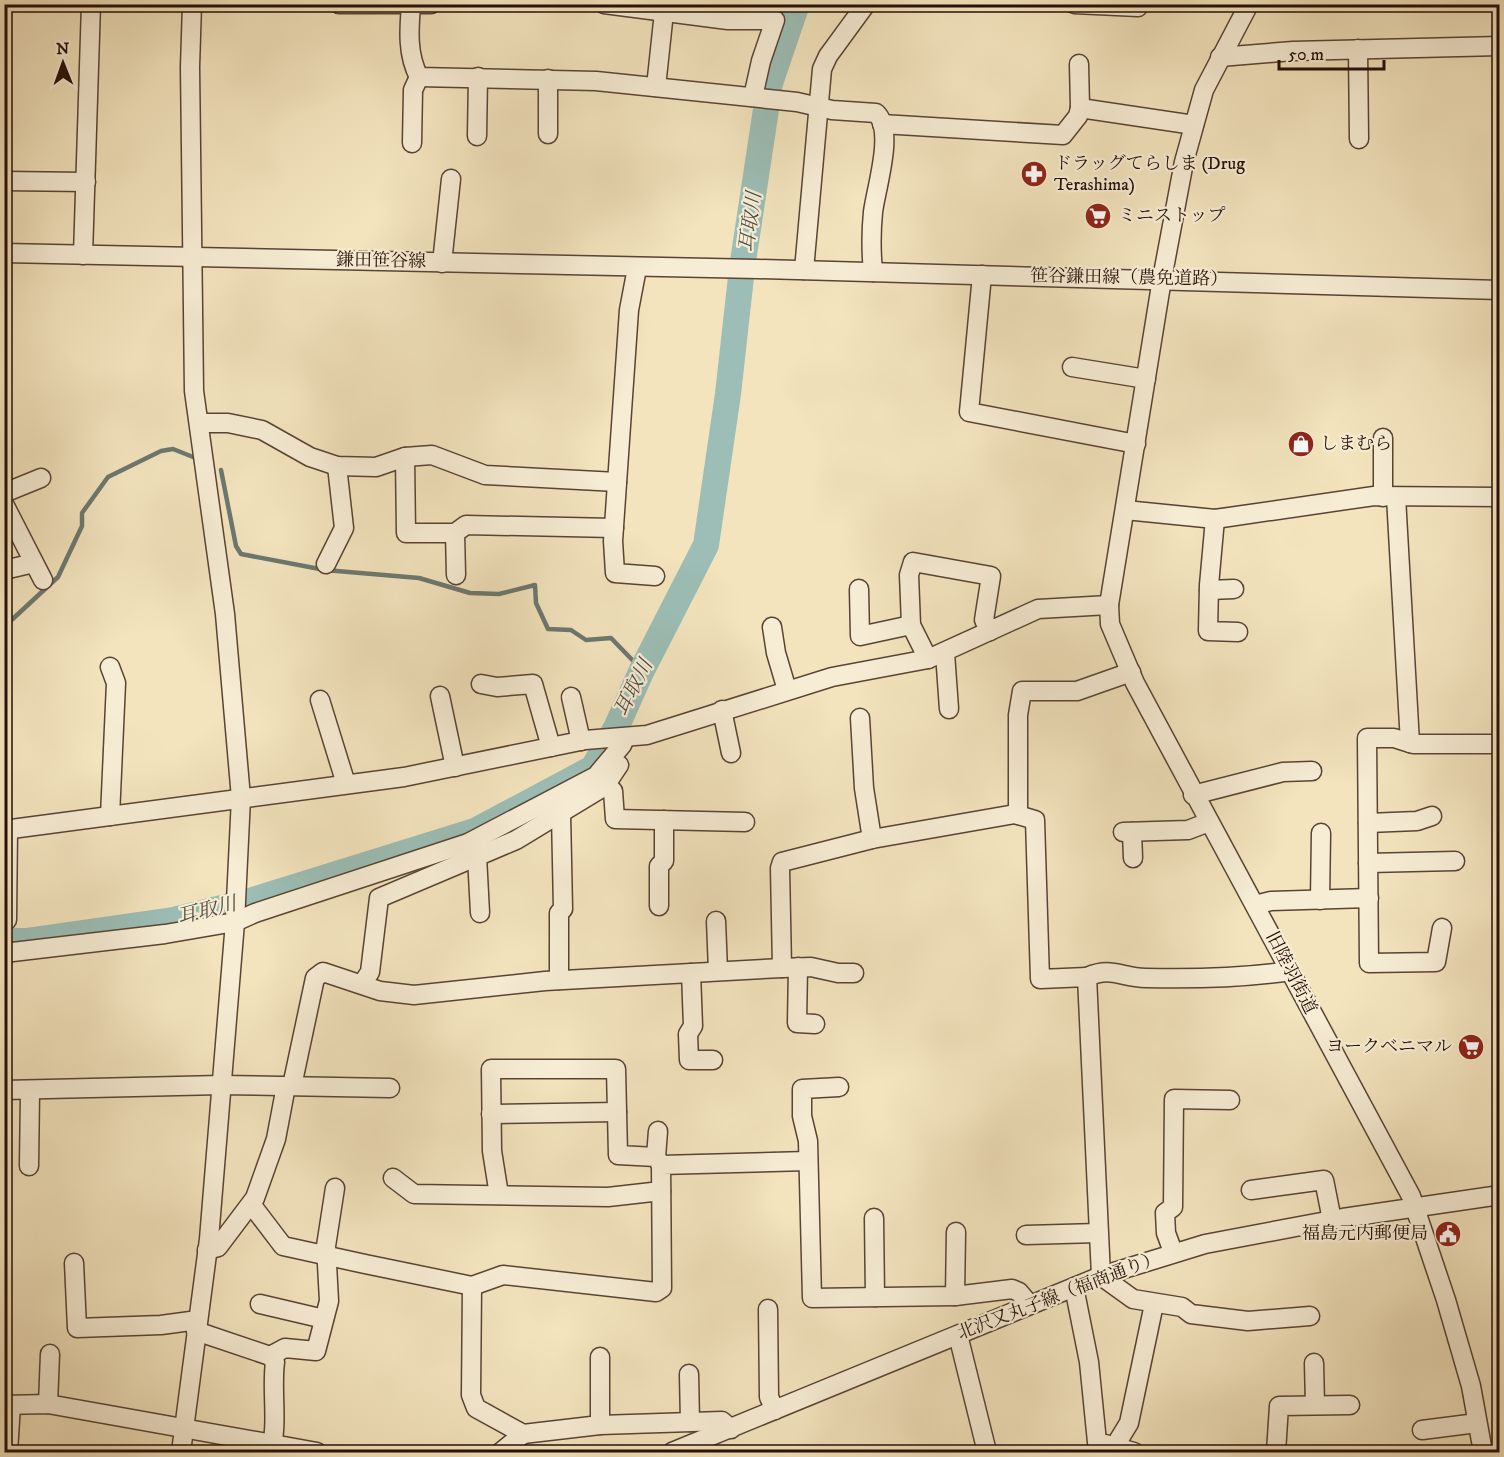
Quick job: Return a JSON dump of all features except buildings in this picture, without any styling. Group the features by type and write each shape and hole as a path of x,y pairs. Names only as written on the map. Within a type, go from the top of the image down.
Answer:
{"street":[{"path":"83,255 91,4"},
{"path":"181,1452 207,1250 235,920 241,798 225,614 194,392 190,67 192,4"},
{"path":"339,4 431,4"},
{"path":"604,4 728,20 775,20 760,61 763,98"},
{"path":"804,270 822,69 828,56 866,4"},
{"path":"1074,4 1138,7 1138,4"},
{"path":"7,920 6,829 404,777 583,740 627,737 832,677 937,656 1038,609 1109,605 1162,279 1184,162 1204,90 1249,4"},
{"path":"411,5 409,42 419,77"},
{"path":"657,87 664,12"},
{"path":"1220,57 1293,51 1500,46"},
{"path":"1358,49 1359,139"},
{"path":"882,124 1063,135 1078,116 1080,108 1079,64"},
{"path":"419,77 548,79 657,87 876,112 882,124 882,167 871,240 873,272"},
{"path":"412,143 413,90 419,77"},
{"path":"477,136 478,77"},
{"path":"548,79 548,134"},
{"path":"1080,108 1194,125"},
{"path":"442,263 451,178"},
{"path":"4,181 86,182"},
{"name":"鎌田笹谷線","path":"4,253 758,269"},
{"path":"638,268 628,310 614,528 615,573 655,576"},
{"name":"笹谷鎌田線（農免道路）","path":"758,269 1500,290"},
{"path":"982,275 969,412 1136,444"},
{"path":"1072,368 1146,380"},
{"path":"200,423 228,423 262,430 310,457 337,466 376,467 405,457 432,455 485,475 617,482"},
{"path":"1383,438 1410,743"},
{"path":"405,457 406,533 455,533 466,525 614,528"},
{"path":"326,564 344,528 337,466"},
{"path":"4,493 41,478"},
{"path":"1125,510 1215,519 1299,505 1390,497 1500,497"},
{"path":"4,504 44,580"},
{"path":"1215,519 1208,631 1238,632"},
{"path":"455,533 456,575"},
{"path":"4,570 34,562"},
{"path":"949,710 937,656 911,625 909,576 913,562 991,576 984,620 990,631"},
{"path":"859,589 860,636 911,625"},
{"path":"1209,590 1234,589"},
{"name":"旧陸羽街道","path":"1109,605 1110,624 1131,672 1193,795 1255,905 1411,1196 1413,1208 1446,1299 1470,1386 1483,1452"},
{"path":"772,627 776,653 787,690"},
{"path":"110,667 116,683 110,816"},
{"path":"1018,815 1018,715 1022,691 1077,691 1131,672"},
{"path":"481,684 496,687 533,684 551,747"},
{"path":"440,696 455,767"},
{"path":"571,697 583,740"},
{"path":"320,700 346,784"},
{"path":"722,710 732,753"},
{"path":"860,718 864,788 872,839"},
{"path":"362,984 370,972 379,898 516,840 561,814 606,784 633,746 627,737"},
{"path":"4,953 155,936 235,920 468,843 596,776 627,737"},
{"path":"1442,928 1436,962 1369,963 1367,738 1394,738 1410,743 1500,744"},
{"path":"1193,795 1283,772 1312,771"},
{"path":"606,784 613,791 615,819 745,822"},
{"path":"559,980 559,913 563,909 561,814"},
{"path":"815,1024 797,1023 780,868 782,862 872,839 1018,815 1035,820 1040,979 1087,977 1101,971 1142,978 1264,975 1290,971"},
{"path":"1368,823 1417,821 1432,816"},
{"path":"659,906 659,866 664,861 664,820"},
{"path":"1133,858 1127,832 1188,830 1209,822"},
{"path":"1320,900 1321,833"},
{"path":"477,856 480,914"},
{"path":"1368,863 1455,861"},
{"path":"1255,905 1271,901 1369,897"},
{"path":"716,921 718,971"},
{"path":"207,1250 218,1247 255,1198 276,1139 315,978 323,972 380,991 414,995 559,980 718,971 790,968 854,973"},
{"path":"691,973 693,1026 688,1034 689,1060 713,1060"},
{"path":"1087,977 1101,1276 1133,1299 1182,1307 1191,1314 1248,1321 1310,1316"},
{"path":"499,1195 492,1151 491,1069 616,1069 618,1155 658,1161 808,1161"},
{"path":"4,1090 30,1092 221,1085 390,1088"},
{"path":"839,1088 802,1089 808,1161 812,1298 955,1296 1012,1289 1019,1292 1030,1305"},
{"path":"29,1166 30,1092"},
{"path":"1173,1252 1166,1233 1165,1213 1173,1207 1174,1099 1230,1100"},
{"path":"491,1114 617,1112"},
{"path":"251,1204 283,1246 327,1256 472,1286 504,1275 656,1292 662,1288 661,1191 657,1131"},
{"path":"393,1178 414,1194 608,1197 661,1191"},
{"path":"1251,1190 1324,1180 1332,1220"},
{"path":"270,1356 285,1348 316,1351 329,1301 327,1256 334,1188"},
{"name":"北沢又丸子線（福商通り）","path":"675,1452 1101,1276 1173,1252 1332,1220 1500,1196"},
{"path":"874,1218 875,1297"},
{"path":"955,1296 956,1232"},
{"path":"1026,1235 1098,1233"},
{"path":"74,1263 77,1328 161,1324 197,1325 270,1356 274,1362 272,1383 275,1441 272,1449"},
{"path":"472,1286 472,1402 476,1408 523,1434"},
{"path":"1074,1287 1104,1447"},
{"path":"260,1304 324,1319"},
{"path":"1104,1447 1129,1423 1154,1304"},
{"path":"768,1309 769,1397 775,1410"},
{"path":"958,1335 987,1452"},
{"path":"48,1404 50,1354"},
{"path":"600,1358 600,1425"},
{"path":"1314,1364 1315,1406"},
{"path":"689,1374 690,1422"},
{"path":"8,1452 8,1405 48,1404 184,1428 272,1449 316,1452"},
{"path":"1276,1452 1279,1406 1350,1405"},
{"path":"501,1452 523,1434 600,1425 722,1421 731,1429"},
{"path":"1422,1430 1478,1423"},
{"path":"1104,1447 1134,1452"}],"waterway":[{"name":"耳取川","path":"4,941 26,941 173,920 253,900 475,831 593,768 616,728 642,670 706,545 728,394 742,268 770,83 797,4"},
{"path":"4,627 58,577 82,526 82,513 108,477 161,451 173,449 193,457"},
{"path":"221,470 236,546 241,554 325,570 419,578 470,593 499,594 535,585 536,603 548,629 571,630 586,640 611,638 642,670"}],"place":[{"name":"ドラッグてらしま (Drug Terashima)","path":"1034,174"},
{"name":"ミニストップ","path":"1098,216"},
{"name":"しまむら","path":"1301,444"},
{"name":"ヨークベニマル","path":"1471,1047"},
{"name":"福島元内郵便局","path":"1448,1234"}]}
